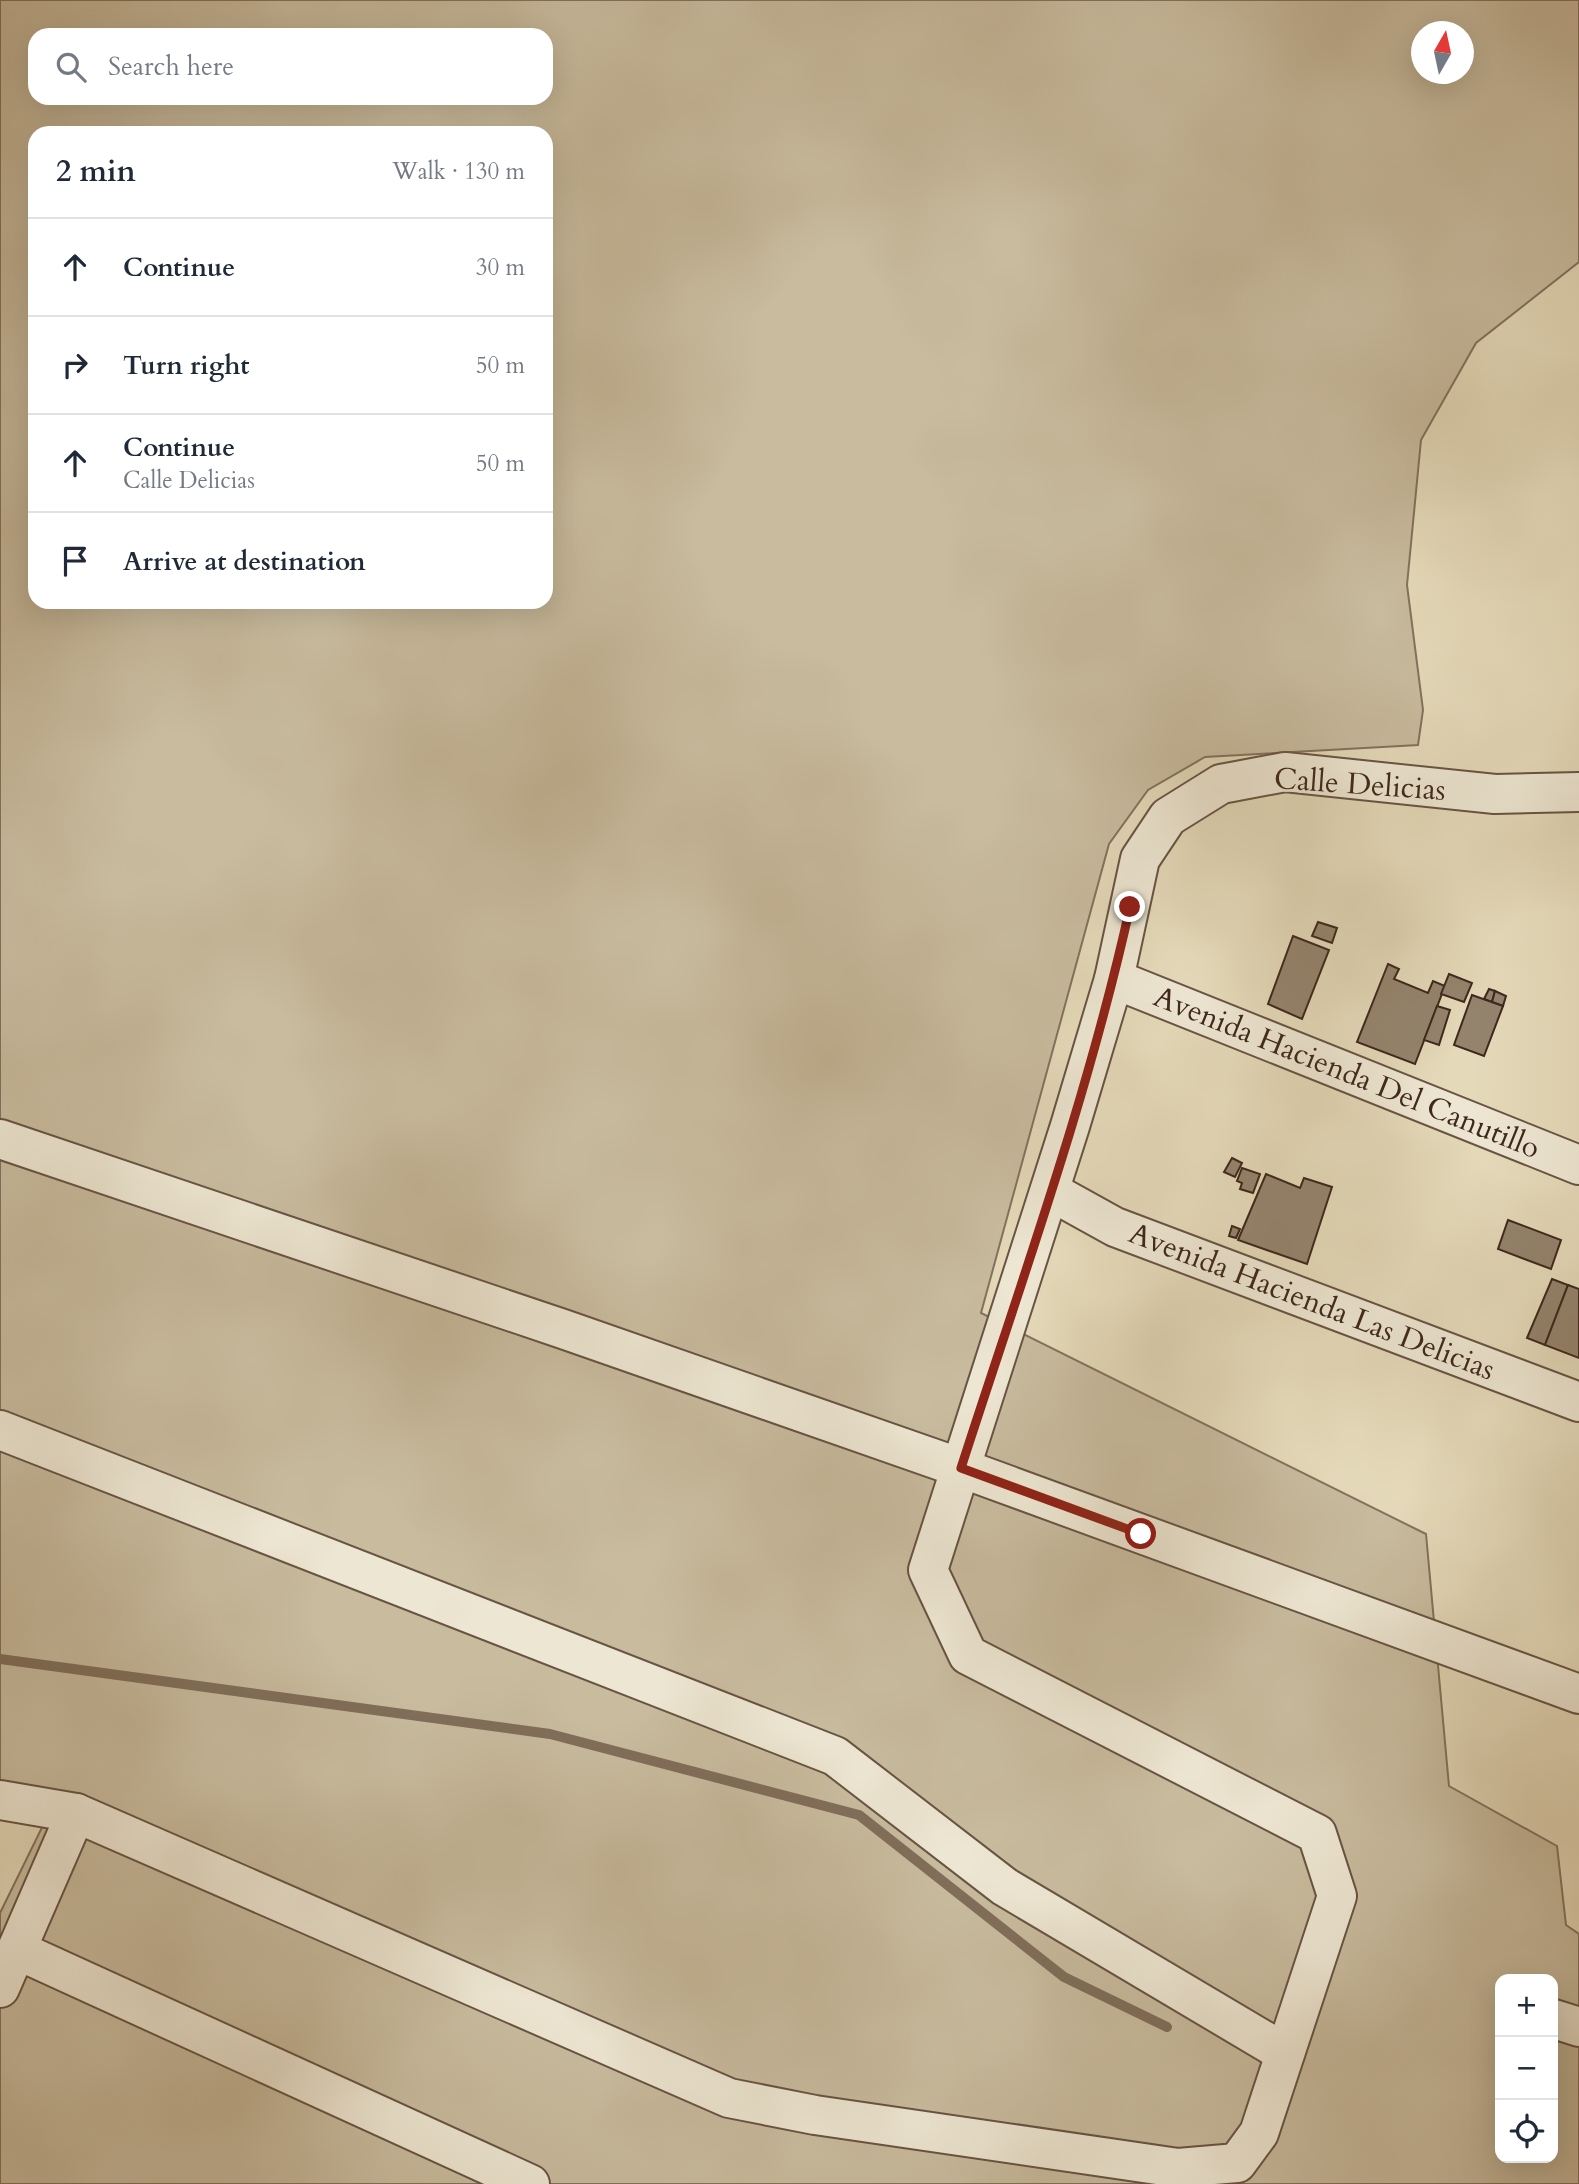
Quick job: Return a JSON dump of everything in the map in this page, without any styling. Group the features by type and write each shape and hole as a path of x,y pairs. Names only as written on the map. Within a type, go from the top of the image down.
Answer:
{"street":[{"name":"Calle Delicias","path":"0,1800 76,1813 729,2098 815,2115 1178,2168 1237,2162 1259,2133 1336,1896 1317,1834 968,1655 928,1570 1050,1191 1114,979 1140,859 1168,817 1221,784 1285,772 1495,794 1579,792"},
{"name":"Avenida Hacienda Del Canutillo","path":"1114,979 1579,1165"},
{"path":"0,1139 550,1324 961,1468 1579,1694"},
{"name":"Avenida Hacienda Las Delicias","path":"1050,1191 1115,1227 1579,1402"},
{"path":"0,1430 835,1756 1005,1887 1285,2053"},
{"path":"0,1988 76,1813"},
{"path":"16,1950 530,2184"}],"shaded area":[{"path":"0,0 1579,0 1579,262 1476,343 1421,440 1407,585 1423,710 1418,745 1205,757 1148,790 1109,844 981,1313 1426,1534 1449,1786 1557,1846 1566,1925 1579,1934 1579,2184 0,2184 0,1913 55,1801 0,1787"}],"building":[{"path":"1318,922 1337,928 1332,943 1312,936"},
{"path":"1293,936 1329,950 1302,1019 1268,1004"},
{"path":"1388,964 1399,969 1394,979 1428,993 1433,981 1445,986 1415,1064 1357,1042"},
{"path":"1449,974 1472,983 1464,1002 1441,994"},
{"path":"1489,989 1495,991 1492,1002 1484,999"},
{"path":"1495,991 1506,996 1503,1006 1492,1002"},
{"path":"1472,995 1503,1006 1484,1056 1454,1045"},
{"path":"1437,1006 1450,1010 1439,1045 1424,1040"},
{"path":"1232,1158 1242,1163 1235,1177 1224,1172"},
{"path":"1242,1168 1260,1174 1253,1193 1240,1189 1242,1183 1237,1181"},
{"path":"1266,1174 1300,1188 1304,1178 1332,1187 1307,1264 1238,1240"},
{"path":"1508,1220 1561,1240 1551,1269 1498,1249"},
{"path":"1232,1226 1240,1229 1236,1238 1229,1236"},
{"path":"1552,1279 1568,1285 1545,1345 1527,1338"},
{"path":"1568,1285 1579,1289 1579,1358 1545,1345"}],"waterway":[{"path":"0,1659 550,1734 859,1815 1064,1977 1167,2027"}],"route":[{"path":"1130,907 1114,979 1070,1126 961,1468 1141,1534"}]}
